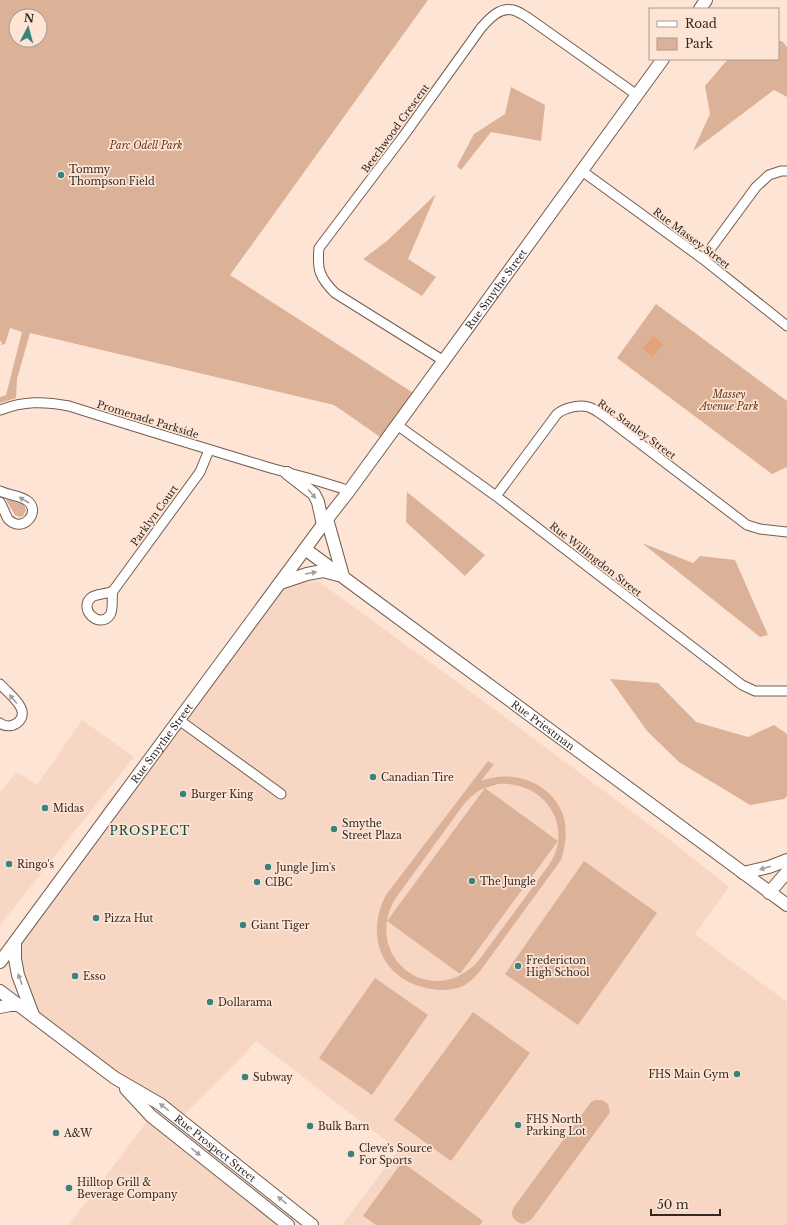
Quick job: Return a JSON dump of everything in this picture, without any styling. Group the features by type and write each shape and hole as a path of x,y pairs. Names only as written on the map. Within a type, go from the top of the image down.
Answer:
{"main road":[{"name":"Rue Smythe Street","path":"0,962 305,548 349,491 662,60"},
{"path":"287,473 314,494 343,576"},
{"name":"Rue Priestman","path":"305,548 787,906"},
{"path":"280,583 307,574 322,571 343,576"},
{"path":"743,873 769,867 787,860"},
{"path":"769,893 787,872"},
{"path":"0,952 15,942"},
{"path":"15,942 15,959 18,975 33,1015"},
{"name":"Rue Prospect Street","path":"0,991 115,1078 160,1104 312,1225"},
{"path":"0,1007 19,1005"},
{"name":"Rue Prospect Street","path":"115,1078 151,1116 288,1225"}],"street":[{"name":"Beechwood Crescent","path":"444,361 335,293 328,285 318,266 319,248 402,138 481,28 498,12 513,10 528,17 637,95"},
{"name":"Rue Massey Street","path":"582,171 703,260 787,326"},
{"path":"703,260 756,187 769,175 781,171 787,171"},
{"name":"Promenade Parkside","path":"0,410 30,402 51,402 69,406 209,450 349,491"},
{"name":"Rue Stanley Street","path":"496,496 557,414 564,409 584,406 593,408 604,416 747,525 760,529 787,532"},
{"name":"Rue Willingdon Street","path":"397,425 496,496 742,685 755,691 787,691"},
{"name":"Parklyn Court","path":"113,591 200,472 209,450"},
{"path":"0,491 28,500 32,505 33,511 31,518 27,522 20,524 14,523 8,518 0,502"},
{"path":"0,684 21,709 22,716 18,723 12,726 4,726 0,723"},
{"path":"179,720 281,794"}],"shaded area":[{"path":"653,336 663,344 652,357 643,349"},
{"path":"318,581 497,711 675,844 729,887 695,934 787,1002 787,1225 342,1225 398,1150 256,1041 180,1119 29,1010 17,990 13,978 18,942 107,802 179,720 280,583"},
{"path":"82,720 134,757 0,925 0,792 17,772 37,785"},
{"path":"151,1116 288,1225 69,1225"}],"green space":[{"name":"Parc Odell Park","path":"0,0 428,0 230,275 418,396 386,441 334,405 30,333 17,379 16,398 0,403 0,397 6,395 22,332 10,328 5,344 1,345 2,342 0,341"},
{"path":"779,41 782,41 787,47 787,97 774,90 693,151 710,114 705,86 727,60 779,60"},
{"path":"511,87 545,105 541,141 491,132 461,170 457,166 474,134 505,114"},
{"path":"436,194 408,259 436,277 422,296 363,259 387,241"},
{"name":"Massey Avenue Park","path":"656,304 787,401 787,467 772,474 617,358"},
{"path":"407,492 485,555 465,576 406,522"},
{"path":"7,499 24,505 26,510 23,516 20,517 15,515 6,500"},
{"path":"642,543 693,563 700,556 735,560 768,635 760,637"},
{"path":"610,679 658,683 696,722 748,737 774,725 787,734 787,796 784,799 750,805 679,762 647,731"},
{"path":"488,761 494,764 481,781 504,776 528,780 548,792 556,801 562,812 566,836 561,860 481,970 472,980 463,986 445,990 426,988 410,983 398,975 388,965 381,953 377,925 380,910 386,895","holes":["498,784 514,785 529,790 541,798 550,808 556,821 558,841 556,850 549,865 479,960 461,975 442,981 424,979 407,971 395,958 387,941 387,921 395,899 464,804 476,793 482,789"]},
{"name":"The Jungle","path":"485,788 558,841 460,974 387,921"},
{"path":"584,861 657,913 578,1025 505,974"},
{"path":"375,978 428,1015 372,1095 319,1058"},
{"path":"473,1012 530,1053 451,1161 394,1120"},
{"path":"602,1100 608,1104 610,1112 531,1220 523,1224 517,1222 512,1215 514,1207 591,1102"},
{"path":"402,1162 483,1221 480,1225 376,1225 363,1216"}],"place":[{"name":"Tommy Thompson Field","path":"61,175"},
{"name":"Canadian Tire","path":"373,777"},
{"name":"Burger King","path":"183,794"},
{"name":"Midas","path":"45,808"},
{"name":"Smythe Street Plaza","path":"334,829"},
{"name":"Ringo's","path":"9,864"},
{"name":"Jungle Jim's","path":"268,867"},
{"name":"The Jungle","path":"472,881"},
{"name":"CIBC","path":"257,882"},
{"name":"Pizza Hut","path":"96,918"},
{"name":"Giant Tiger","path":"243,925"},
{"name":"Fredericton High School","path":"518,966"},
{"name":"Esso","path":"75,976"},
{"name":"Dollarama","path":"210,1002"},
{"name":"FHS Main Gym","path":"737,1074"},
{"name":"Subway","path":"245,1077"},
{"name":"FHS North Parking Lot","path":"518,1125"},
{"name":"Bulk Barn","path":"310,1126"},
{"name":"A&W","path":"56,1133"},
{"name":"Cleve's Source For Sports","path":"351,1154"},
{"name":"Hilltop Grill & Beverage Company","path":"69,1188"}],"district":[{"name":"PROSPECT","path":"150,831"}]}
